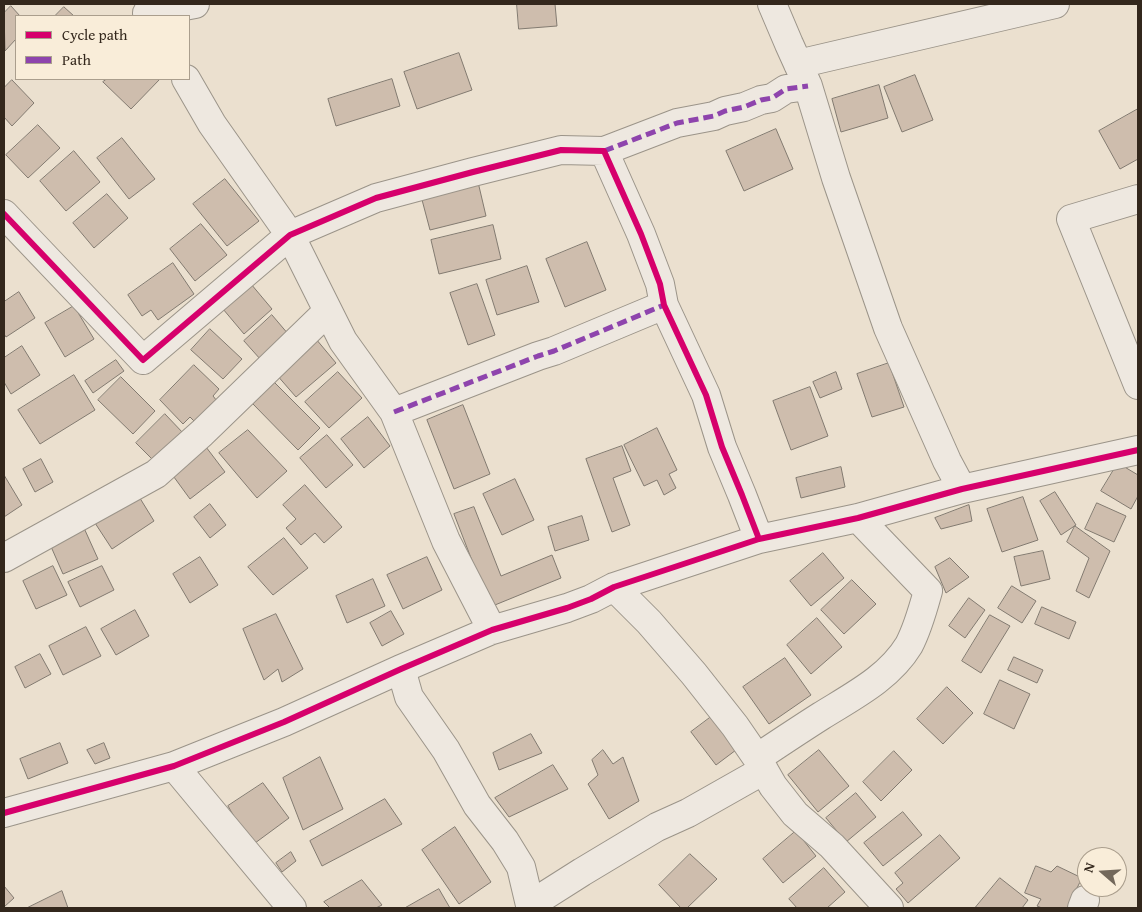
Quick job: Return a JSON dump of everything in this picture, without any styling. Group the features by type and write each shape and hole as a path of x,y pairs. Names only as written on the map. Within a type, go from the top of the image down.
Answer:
{"street":[{"path":"146,11 195,4"},
{"path":"772,4 803,75 836,178 888,328 947,461 962,489"},
{"path":"4,214 143,360 290,235 376,198 561,150 604,151 676,123 714,116 725,110 744,107 772,98 803,75 1054,4"},
{"path":"187,80 212,124 290,235 343,341 394,412 446,541 492,630"},
{"path":"604,151 642,234 660,284 664,305 706,395 722,447 759,540"},
{"path":"1138,199 1071,220 1138,384"},
{"path":"394,412 554,351 664,305"},
{"path":"4,558 156,474 202,433 328,311"},
{"path":"4,813 174,766 284,722 492,630 567,608 614,587 759,540 858,518 962,489 1138,450"},
{"path":"401,669 409,697 446,750 477,805 505,841 521,867 530,906 582,872 688,812 761,764 890,669 909,644 920,620 928,591 858,518"},
{"path":"614,587 649,622 694,674 735,726 761,764 773,786 795,814 832,846 889,908"},
{"path":"174,766 292,908"}],"building":[{"path":"517,4 555,4 557,26 519,29"},
{"path":"11,6 19,15 15,15 15,40 5,51 4,13"},
{"path":"64,7 73,15 56,15"},
{"path":"459,53 472,90 417,109 404,72"},
{"path":"915,75 933,120 902,132 884,87"},
{"path":"392,79 400,106 336,126 328,99"},
{"path":"12,80 34,103 12,126 4,117 4,88"},
{"path":"106,80 159,80 131,109 103,82"},
{"path":"879,85 888,118 841,132 832,99"},
{"path":"1138,109 1138,159 1120,169 1099,131"},
{"path":"38,125 60,148 28,178 6,155"},
{"path":"776,129 793,169 744,191 726,151"},
{"path":"122,138 155,179 129,199 97,158"},
{"path":"74,151 100,182 66,211 40,181"},
{"path":"225,179 259,221 227,246 193,204"},
{"path":"478,182 486,216 430,230 421,196"},
{"path":"107,194 128,218 94,248 73,223"},
{"path":"201,224 227,255 195,281 170,249"},
{"path":"493,225 501,259 439,274 431,240"},
{"path":"587,242 606,290 565,307 546,259"},
{"path":"173,263 194,294 158,320 151,310 142,316 128,295"},
{"path":"527,266 539,302 497,315 486,280"},
{"path":"251,284 272,309 244,334 223,309"},
{"path":"477,284 495,335 468,345 450,293"},
{"path":"19,292 35,318 6,337 4,334 4,302"},
{"path":"74,306 94,339 65,357 45,323"},
{"path":"272,315 289,335 261,360 244,341"},
{"path":"210,329 242,359 223,379 191,350"},
{"path":"316,339 336,363 296,397 276,374"},
{"path":"22,346 40,375 11,394 4,382 4,358"},
{"path":"116,360 124,371 93,393 85,381"},
{"path":"889,363 904,407 872,417 857,374"},
{"path":"194,365 219,389 213,396 217,401 196,423 190,417 183,424 160,400"},
{"path":"338,372 362,398 329,428 305,402"},
{"path":"836,372 842,389 820,398 813,382"},
{"path":"74,375 95,410 40,444 18,410"},
{"path":"121,377 155,411 133,434 98,400"},
{"path":"274,382 320,428 298,450 253,404"},
{"path":"810,387 828,436 791,450 773,401"},
{"path":"463,405 490,474 454,489 427,420"},
{"path":"165,414 184,434 156,463 136,443"},
{"path":"368,417 390,446 364,468 341,439"},
{"path":"657,428 677,470 669,474 676,488 664,495 657,480 644,486 624,445"},
{"path":"248,430 287,471 257,498 219,453"},
{"path":"327,435 353,465 326,488 300,458"},
{"path":"622,446 631,471 613,478 630,525 612,532 586,459"},
{"path":"206,447 225,472 190,499 171,473"},
{"path":"41,459 53,482 35,492 23,469"},
{"path":"1118,463 1138,475 1138,496 1131,509 1101,491"},
{"path":"841,467 845,487 801,498 796,478"},
{"path":"4,475 22,505 4,517"},
{"path":"515,479 534,520 502,535 483,494"},
{"path":"305,485 342,527 324,543 315,533 301,545 286,528 296,519 283,505"},
{"path":"1055,492 1076,525 1061,535 1040,501"},
{"path":"138,495 154,521 112,549 95,523"},
{"path":"1023,497 1038,540 1002,552 987,509"},
{"path":"1097,503 1126,516 1114,542 1085,529"},
{"path":"210,504 226,525 210,538 194,517"},
{"path":"969,505 972,521 941,529 935,518"},
{"path":"474,507 501,576 552,555 561,578 490,607 454,514"},
{"path":"582,516 589,540 555,551 548,527"},
{"path":"1075,526 1110,551 1089,598 1076,591 1089,558 1067,542"},
{"path":"84,528 98,559 63,574 49,542"},
{"path":"284,538 308,568 273,595 248,567"},
{"path":"1043,551 1050,579 1021,586 1014,557"},
{"path":"823,553 844,578 811,606 790,581"},
{"path":"200,557 218,585 190,603 173,574"},
{"path":"427,557 442,590 403,609 387,575"},
{"path":"950,558 969,577 946,593 935,567"},
{"path":"53,566 67,595 36,609 23,581"},
{"path":"102,566 114,590 80,607 68,582"},
{"path":"373,579 385,606 347,623 336,596"},
{"path":"852,580 876,604 844,634 821,610"},
{"path":"1012,586 1036,601 1022,623 998,608"},
{"path":"969,598 985,610 965,638 949,626"},
{"path":"1042,607 1076,622 1069,639 1035,624"},
{"path":"135,610 149,636 116,655 101,629"},
{"path":"391,611 404,634 382,646 370,623"},
{"path":"276,614 303,669 282,682 278,669 264,680 243,629"},
{"path":"990,615 1010,626 981,673 962,661"},
{"path":"817,618 842,647 811,674 787,645"},
{"path":"86,627 101,656 63,675 49,646"},
{"path":"40,654 51,674 25,688 15,667"},
{"path":"1014,657 1043,670 1037,683 1008,670"},
{"path":"785,658 811,695 769,724 743,687"},
{"path":"1000,680 1030,694 1014,729 984,714"},
{"path":"947,687 973,713 943,744 917,719"},
{"path":"715,714 740,747 716,765 691,732"},
{"path":"531,734 542,753 499,770 493,753"},
{"path":"60,743 68,763 28,779 20,759"},
{"path":"104,743 110,758 95,764 87,750"},
{"path":"603,750 613,764 623,757 639,801 609,819 588,784 598,775 592,760"},
{"path":"819,750 849,786 818,812 788,775"},
{"path":"894,751 912,770 881,801 863,782"},
{"path":"320,757 343,809 303,830 283,778"},
{"path":"553,765 568,789 509,817 495,798"},
{"path":"263,783 289,818 251,846 228,806"},
{"path":"856,793 876,817 846,842 826,818"},
{"path":"385,799 402,824 322,866 310,841"},
{"path":"903,812 922,835 883,866 864,843"},
{"path":"455,827 491,882 459,904 422,850"},
{"path":"796,831 816,856 783,883 763,859"},
{"path":"940,835 960,858 908,903 896,889 903,883 895,873"},
{"path":"291,852 296,861 282,872 276,863"},
{"path":"690,854 717,879 687,908 681,908 659,885"},
{"path":"1036,866 1051,872 1057,866 1077,876 1077,888 1067,908 1042,908 1037,906 1041,899 1025,893"},
{"path":"824,868 845,892 827,908 797,908 789,899"},
{"path":"1000,878 1028,900 1022,908 976,907"},
{"path":"362,880 382,905 376,908 330,908 324,902"},
{"path":"4,886 14,898 4,907"},
{"path":"439,889 450,908 405,908"},
{"path":"62,891 68,908 27,908"}],"marked path":[{"path":"604,151 677,123 714,116 725,111 772,98 786,89 808,86"},
{"path":"394,412 554,351 664,305"}],"cycle path":[{"path":"4,214 143,360 290,235 376,198 473,172 561,150 604,151 641,234 660,284 664,305 706,395 722,447 759,539"},
{"path":"4,813 174,766 284,722 492,630 567,608 591,599 614,587 759,539 858,518 962,489 1138,450"}]}
